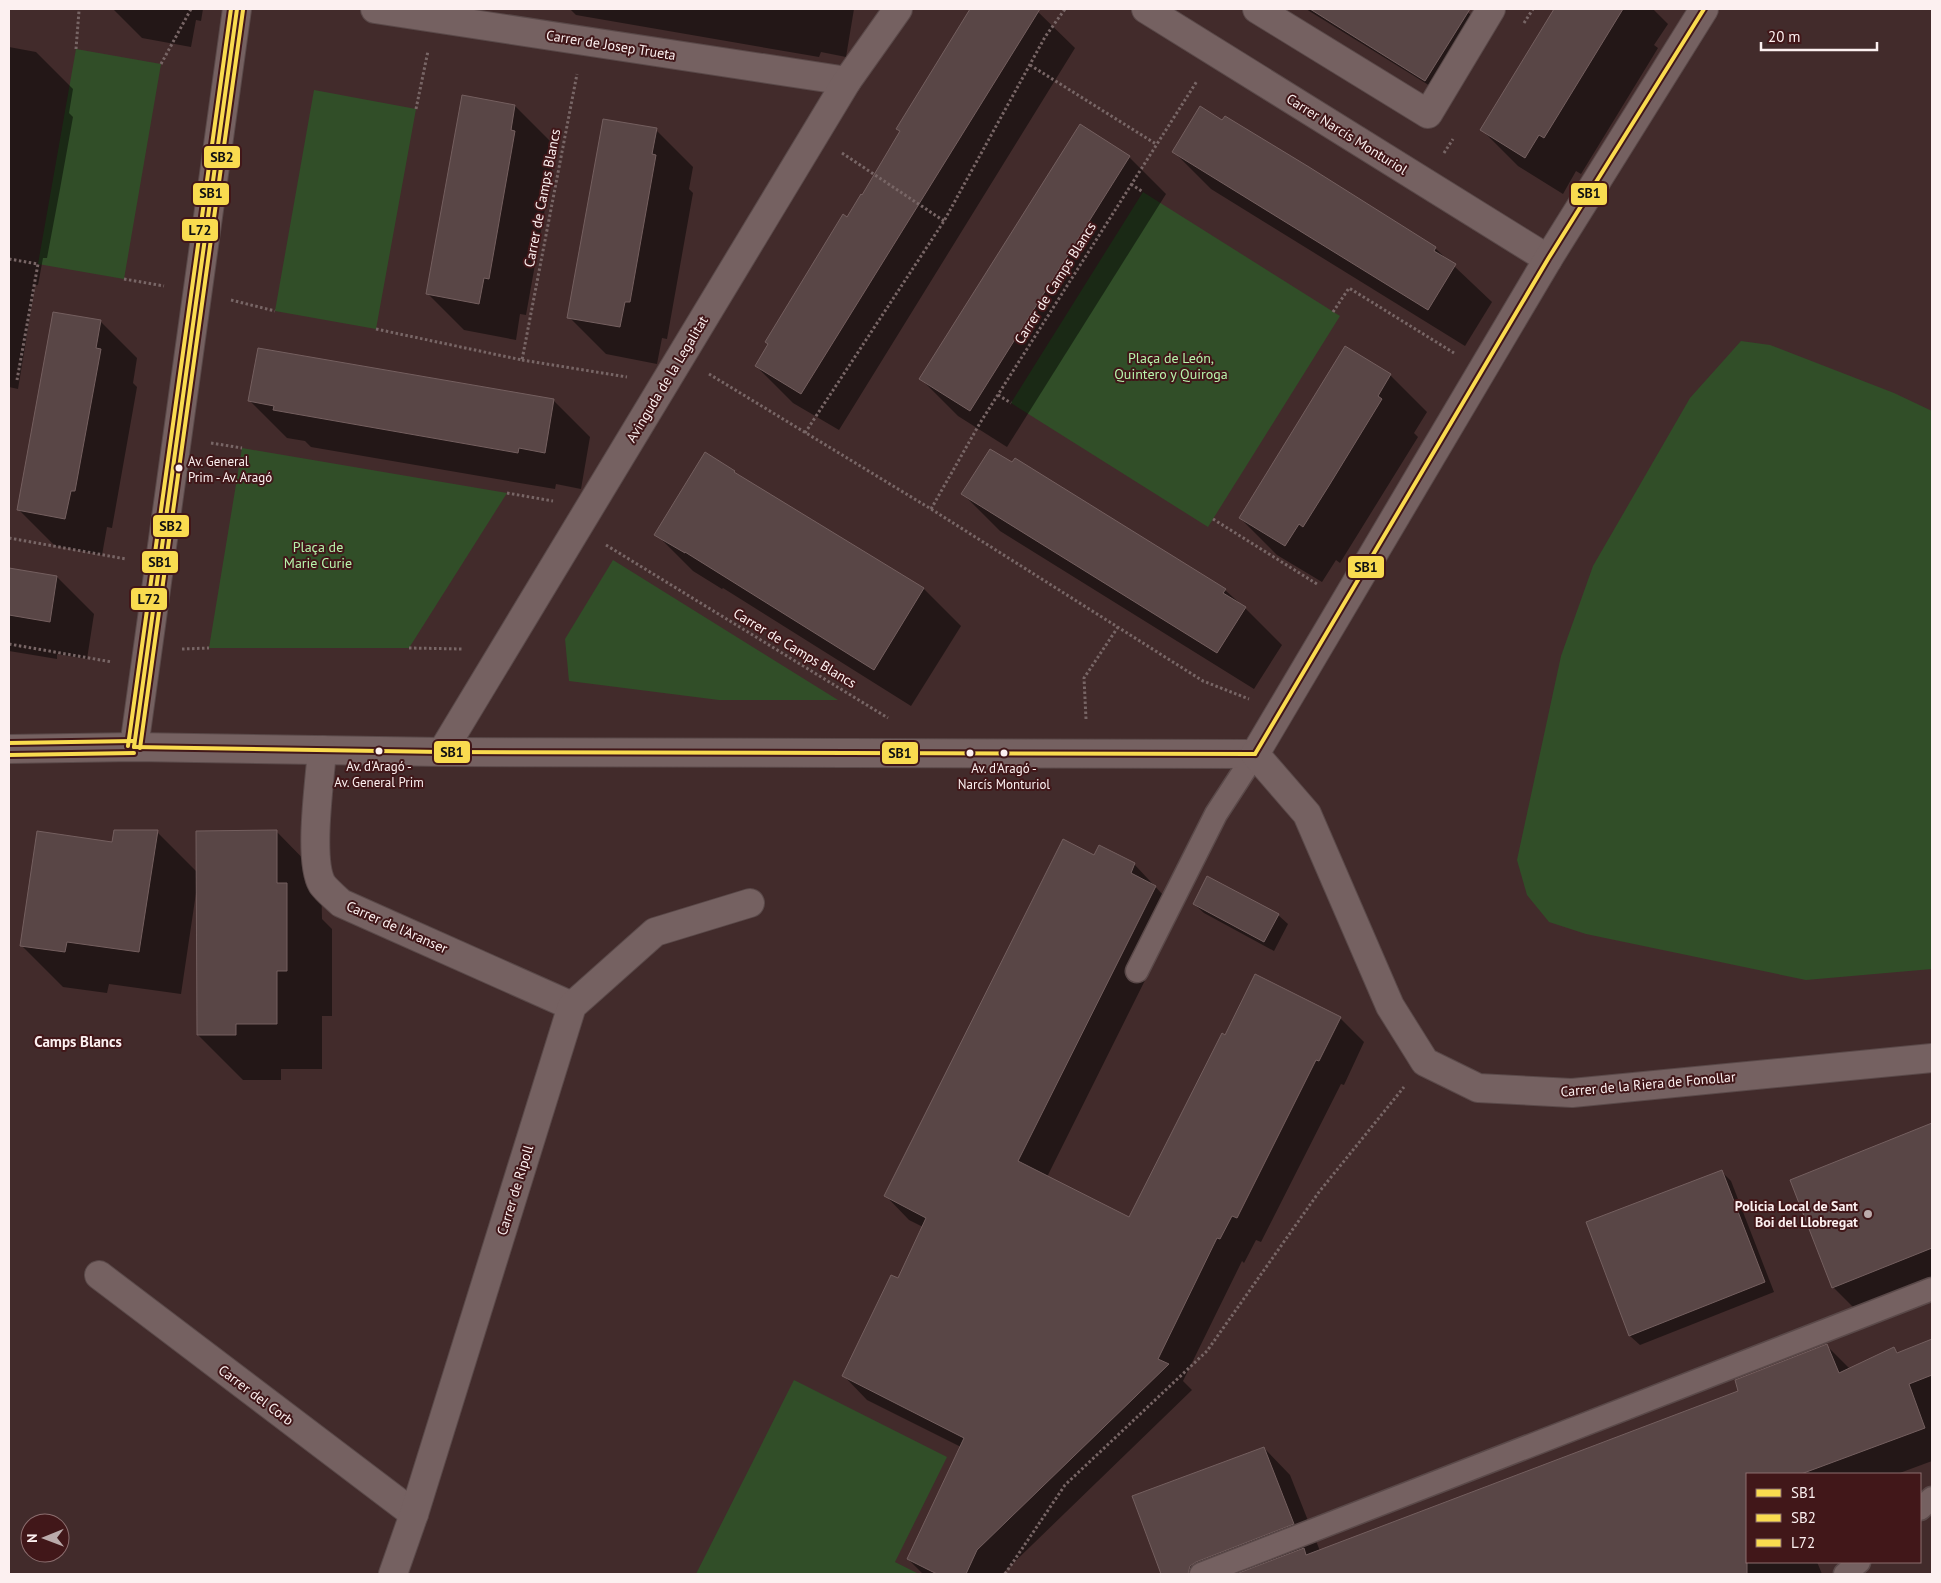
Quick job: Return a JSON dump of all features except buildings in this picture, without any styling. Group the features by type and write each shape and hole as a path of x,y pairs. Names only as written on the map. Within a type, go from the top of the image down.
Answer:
{"street":[{"path":"134,747 237,9"},
{"name":"Carrer de Josep Trueta","path":"375,9 847,81"},
{"name":"Avinguda de la Legalitat","path":"442,752 847,81 898,9"},
{"path":"1257,9 1428,114 1491,9"},
{"path":"1255,754 1548,259 1704,9"},
{"name":"Carrer Narcís Monturiol","path":"1150,10 1548,259"},
{"path":"9,749 134,747 442,752 1255,754 1307,814 1390,1006 1425,1062"},
{"name":"Carrer de l'Aranser","path":"322,750 315,836 318,871 322,884 330,893 342,903 572,1006"},
{"path":"572,1006 654,932 750,903"},
{"name":"Carrer de Ripoll","path":"393,1574 414,1514 572,1006"},
{"name":"Carrer de la Riera de Fonollar","path":"1425,1062 1478,1088 1572,1093 1932,1058"},
{"name":"Carrer del Corb","path":"99,1275 414,1514"}],"lane":[{"path":"1138,971 1216,814 1255,754"},
{"path":"1201,1574 1932,1289"},
{"path":"1921,1508 1932,1498"},
{"path":"1845,1574 1858,1563"}],"path":[{"path":"161,64 191,9"},
{"path":"805,433 944,221 1045,37 1065,9"},
{"path":"76,49 79,11"},
{"path":"416,109 435,18"},
{"name":"Carrer de Camps Blancs","path":"522,360 584,41"},
{"path":"1030,65 1156,144"},
{"name":"Carrer de Camps Blancs","path":"931,509 980,423 1196,82"},
{"path":"845,155 944,221"},
{"path":"1131,184 1143,192"},
{"path":"9,259 38,264 17,380"},
{"path":"124,279 198,292 274,310"},
{"path":"1333,312 1349,288 1482,370"},
{"path":"376,329 522,360 664,384"},
{"path":"705,372 931,509 1202,681 1280,711"},
{"path":"998,395 1011,403"},
{"path":"507,493 589,508"},
{"path":"1213,518 1345,602"},
{"path":"9,538 159,565"},
{"name":"Carrer de Camps Blancs","path":"601,542 896,722"},
{"path":"1085,702 1084,678 1118,627"},
{"path":"9,644 145,668"},
{"path":"409,648 504,650"},
{"path":"1004,1574 1065,1485 1207,1351 1319,1192 1425,1062"}],"green space":[{"path":"76,49 161,64 124,279 38,264"},
{"path":"314,90 416,109 376,329 275,311"},
{"name":"Plaça de León, Quintero y Quiroga","path":"1143,192 1340,316 1208,527 1011,403"},
{"path":"1741,341 1770,345 1894,393 1932,411 1932,969 1806,980 1586,934 1549,922 1527,895 1517,860 1561,656 1593,566 1690,398"},
{"name":"Plaça de Marie Curie","path":"242,448 507,493 409,648 209,648"},
{"path":"613,560 838,700 719,700 569,681 565,639"},
{"path":"794,1380 947,1457 895,1562 919,1574 696,1574"}],"transit line":[{"name":"L72","path":"128,746 231,9"},
{"name":"SB1","path":"134,747 237,9"},
{"name":"SB1","path":"1255,754 1548,259 1704,9"},
{"name":"SB2","path":"140,748 243,10"},
{"name":"L72","path":"9,743 134,741"},
{"name":"SB1","path":"134,747 442,752 1255,754"},
{"name":"SB2","path":"9,755 134,753"}],"place":[{"name":"Av. General Prim - Av. Aragó","path":"179,468"},
{"name":"Av. d'Aragó - Av. General Prim","path":"379,751"},
{"name":"Av. d'Aragó - Narcís Monturiol","path":"1004,753"},
{"name":"Policia Local de Sant Boi del Llobregat","path":"1868,1214"}],"district":[{"name":"Camps Blancs","path":"78,1042"}]}
